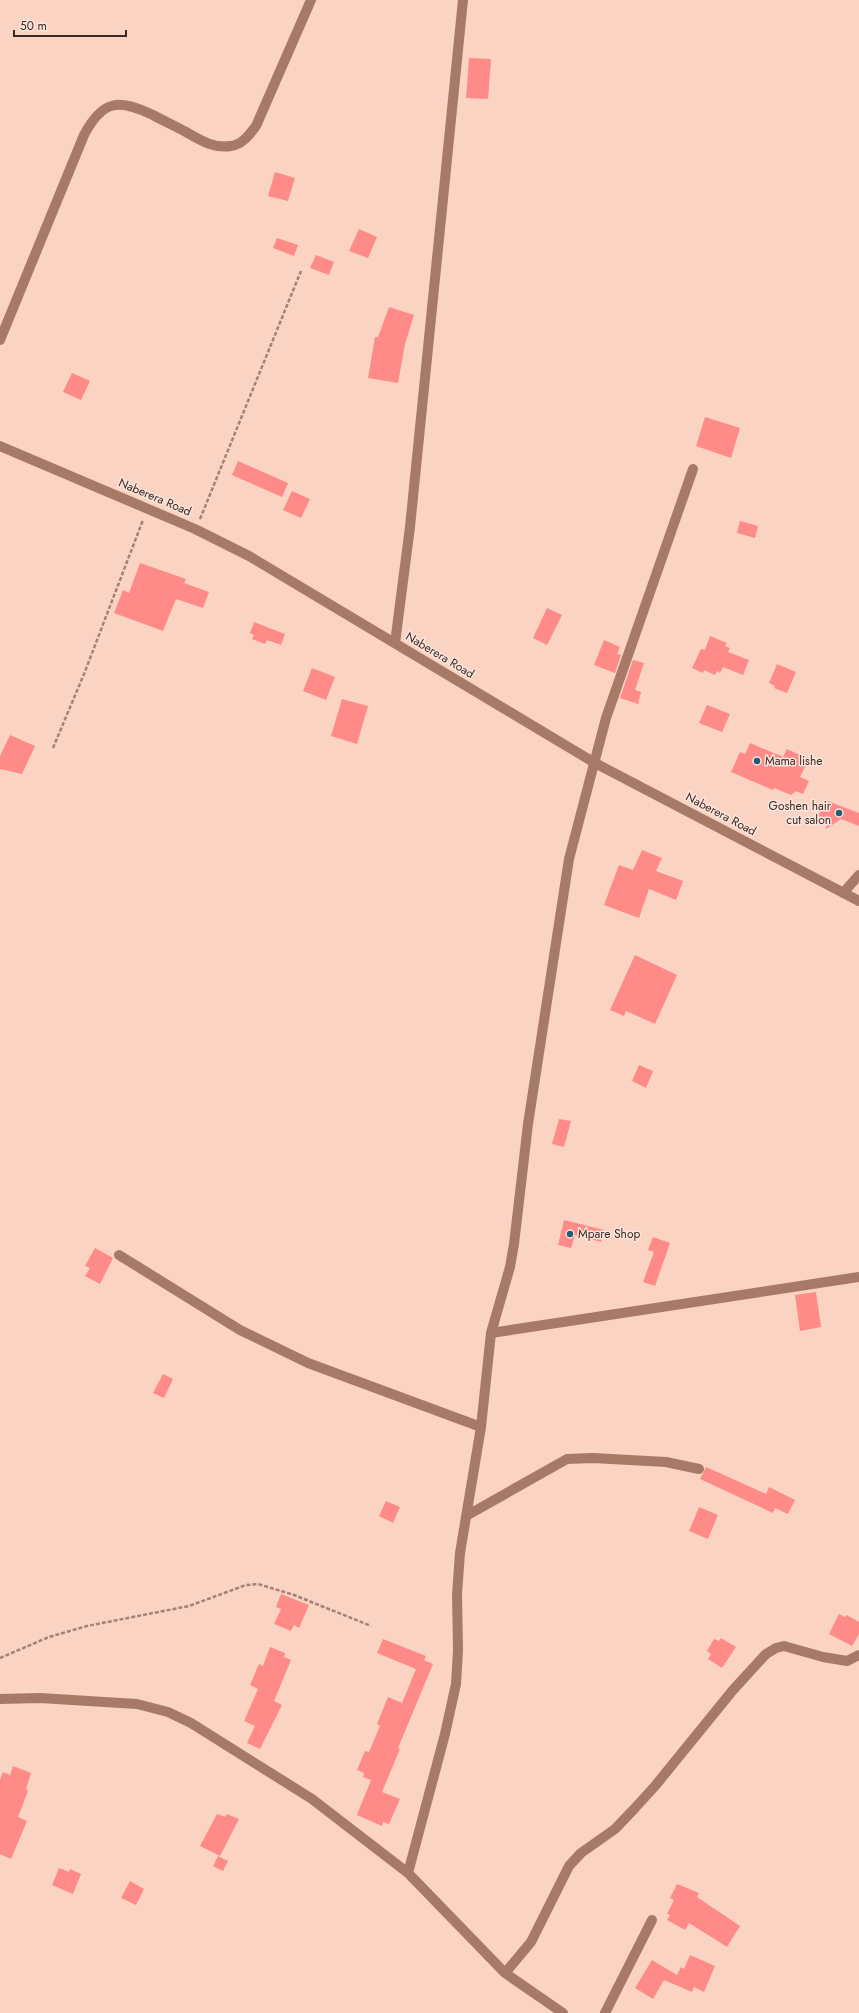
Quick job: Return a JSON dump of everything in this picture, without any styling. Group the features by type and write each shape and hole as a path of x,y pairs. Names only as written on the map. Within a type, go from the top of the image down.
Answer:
{"street":[{"path":"0,340 84,135 92,119 106,108 117,104 133,106 204,143 219,147 232,146 247,138 256,126 311,0"},
{"path":"395,643 410,527 463,0"},
{"name":"Naberera Road","path":"0,446 196,529 249,556 595,763 859,901"},
{"path":"408,1872 444,1742 456,1684 458,1650 457,1594 460,1553 481,1427 491,1333 510,1267 514,1244 528,1124 569,859 606,718 693,469"},
{"path":"843,893 859,875"},
{"path":"119,1255 240,1330 308,1363 481,1427"},
{"path":"491,1333 859,1277"},
{"path":"466,1516 566,1459 593,1458 666,1462 699,1469"},
{"path":"505,1973 531,1942 569,1866 581,1853 615,1829 635,1808 655,1786 732,1690 766,1654 776,1648 784,1646 823,1657 847,1661 859,1655"},
{"path":"0,1699 40,1698 105,1700 137,1704 168,1712 224,1743 312,1799 408,1872 505,1973 563,2013"},
{"path":"605,2013 652,1920"}],"path":[{"path":"196,529 301,271"},
{"path":"53,748 84,674 147,508"},
{"path":"0,1658 49,1637 87,1626 189,1606 246,1585 258,1584 294,1595 371,1626"}],"building":[{"path":"469,58 491,59 488,99 466,98"},
{"path":"275,172 295,178 288,201 268,196"},
{"path":"359,229 377,237 368,258 349,251"},
{"path":"277,238 298,245 294,256 273,248"},
{"path":"316,255 334,262 329,275 310,268"},
{"path":"389,307 414,315 405,344 398,383 368,378 375,337 378,337"},
{"path":"72,373 90,381 81,400 63,392"},
{"path":"705,417 740,428 731,458 696,446"},
{"path":"238,461 288,483 282,497 232,475"},
{"path":"292,491 310,499 301,518 283,510"},
{"path":"740,521 758,526 755,538 737,533"},
{"path":"140,563 186,579 184,583 209,592 203,608 176,599 163,631 114,613 123,590 129,593"},
{"path":"547,608 562,615 547,645 533,638"},
{"path":"254,622 285,634 281,645 267,640 265,644 252,639 254,635 250,633"},
{"path":"710,636 727,643 725,646 730,648 728,652 749,660 743,675 723,667 720,673 717,671 715,675 704,670 703,673 692,668 701,649 705,650"},
{"path":"604,640 620,647 617,654 621,655 615,673 594,665"},
{"path":"633,660 644,663 635,690 641,692 638,704 620,698"},
{"path":"777,664 796,672 787,693 774,688 775,686 769,683"},
{"path":"312,668 335,677 326,700 303,691"},
{"path":"342,699 368,706 357,744 331,736"},
{"path":"707,705 730,714 722,732 699,723"},
{"path":"10,735 35,746 22,774 0,769 0,756"},
{"path":"750,743 783,757 787,749 809,759 800,777 809,781 803,794 796,791 791,795 774,788 773,790 731,772 740,752 745,754"},
{"path":"825,800 859,813 859,826 841,819 826,829 827,820 818,816"},
{"path":"642,850 662,858 656,871 683,881 676,900 649,889 639,918 604,905 619,865 633,870"},
{"path":"635,955 677,975 655,1024 626,1011 624,1016 610,1010"},
{"path":"639,1065 653,1071 646,1088 632,1081"},
{"path":"559,1119 571,1121 564,1147 552,1144"},
{"path":"564,1220 604,1230 601,1242 575,1235 571,1248 558,1245"},
{"path":"653,1237 670,1243 655,1286 643,1282 654,1252 648,1250"},
{"path":"95,1248 113,1258 100,1284 85,1276 90,1268 85,1266"},
{"path":"816,1292 821,1327 800,1331 795,1295"},
{"path":"163,1374 173,1379 164,1398 153,1393"},
{"path":"706,1467 766,1494 769,1487 795,1500 788,1514 775,1508 773,1513 700,1479"},
{"path":"386,1501 400,1507 393,1523 379,1516"},
{"path":"699,1507 718,1515 708,1539 689,1531"},
{"path":"281,1594 309,1605 299,1628 294,1625 291,1631 274,1624 281,1609 276,1607"},
{"path":"839,1614 845,1617 847,1615 859,1622 859,1634 852,1646 829,1634"},
{"path":"721,1638 736,1647 722,1668 708,1659 711,1654 707,1651 714,1639 719,1641"},
{"path":"383,1639 426,1656 424,1660 433,1664 398,1748 400,1749 382,1792 400,1799 389,1824 383,1822 382,1826 357,1815 371,1780 363,1777 364,1773 357,1770 365,1751 369,1752 380,1726 377,1724 388,1697 402,1703 416,1669 377,1653"},
{"path":"270,1647 285,1653 284,1657 291,1660 274,1701 282,1705 260,1749 247,1743 255,1726 244,1721 258,1689 250,1685 259,1664 263,1666"},
{"path":"13,1766 31,1773 26,1789 28,1791 18,1817 27,1821 11,1859 0,1854 0,1780 3,1772 10,1775"},
{"path":"217,1814 225,1817 227,1814 239,1819 220,1856 200,1846"},
{"path":"218,1856 228,1861 223,1871 213,1866"},
{"path":"59,1868 69,1872 70,1869 81,1874 73,1894 52,1885"},
{"path":"130,1881 144,1889 136,1905 121,1898"},
{"path":"677,1884 699,1893 697,1897 740,1926 727,1947 689,1923 685,1930 667,1920 670,1915 667,1914 674,1900 670,1898"},
{"path":"690,1955 715,1966 704,1992 694,1987 692,1992 664,1980 653,1999 635,1988 652,1960 677,1975 681,1967 684,1969"}],"place":[{"name":"Mama lishe","path":"757,761"},
{"name":"Goshen hair cut salon","path":"839,813"},
{"name":"Mpare Shop","path":"570,1234"}]}
